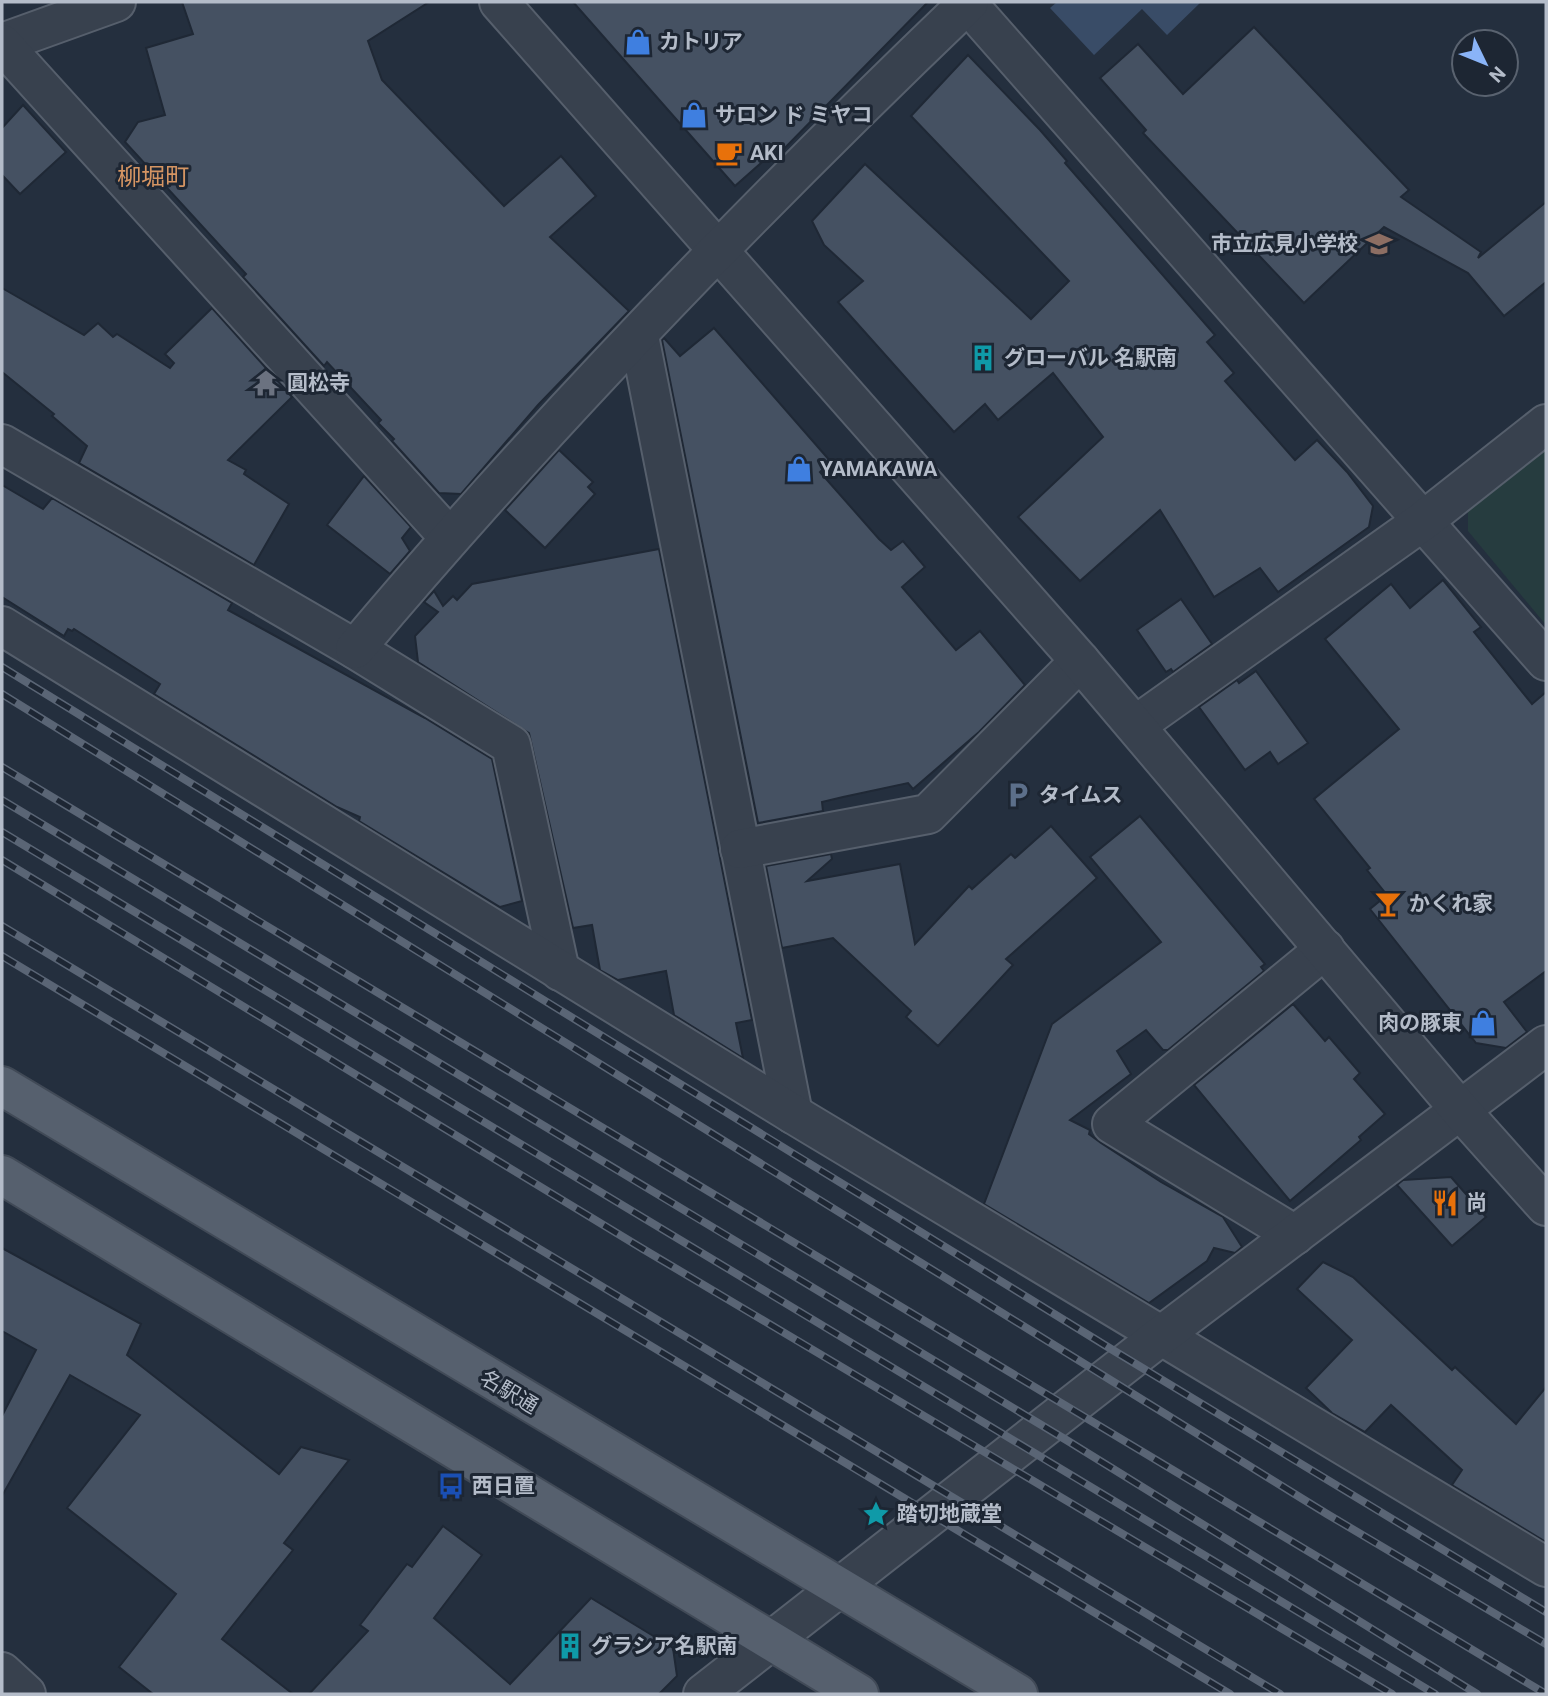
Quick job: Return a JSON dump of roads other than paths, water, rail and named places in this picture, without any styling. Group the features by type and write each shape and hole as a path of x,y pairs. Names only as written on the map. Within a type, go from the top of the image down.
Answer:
{"main road":[{"name":"名駅通","path":"2,1086 839,1590 1018,1694"},
{"path":"2,1175 859,1694"}],"street":[{"path":"116,2 2,43 449,537"},
{"path":"499,2 1136,725 1461,1111 1546,1206"},
{"path":"355,649 449,537 719,251 967,3 1546,661"},
{"path":"639,336 793,1114"},
{"path":"1136,725 1423,521 1546,424"},
{"path":"2,444 355,649 511,746 560,971"},
{"path":"2,626 793,1114 1546,1567"},
{"path":"740,849 928,814 1080,661"},
{"path":"1295,1235 1112,1124 1325,949"},
{"path":"703,1694 1162,1335 1546,1045"},
{"path":"2,1672 26,1694"}],"water":[{"path":"1057,2 1201,2 1167,35 1142,9 1094,55 1050,8"}],"railway":[{"path":"2,667 1116,1352 1546,1612"},
{"path":"2,694 1327,1514 1546,1644"},
{"path":"2,767 1546,1694"},
{"path":"2,800 1068,1441 1477,1694"},
{"path":"2,832 1435,1694"},
{"path":"2,860 643,1249 1392,1694"},
{"path":"2,926 1280,1694"},
{"path":"2,956 1230,1694"}],"place":[{"name":"カトリア","path":"638,42"},
{"name":"サロン ド ミヤコ","path":"694,115"},
{"name":"AKI","path":"729,153"},
{"name":"市立広見小学校","path":"1379,244"},
{"name":"グローバル 名駅南","path":"983,358"},
{"name":"圓松寺","path":"266,383"},
{"name":"YAMAKAWA","path":"799,469"},
{"name":"タイムス","path":"1018,795"},
{"name":"かくれ家","path":"1388,904"},
{"name":"肉の豚東","path":"1483,1023"},
{"name":"尚","path":"1445,1203"},
{"name":"西日置","path":"451,1486"},
{"name":"踏切地蔵堂","path":"876,1514"},
{"name":"グラシア名駅南","path":"570,1646"}],"district":[{"name":"柳堀町","path":"153,177"}]}
